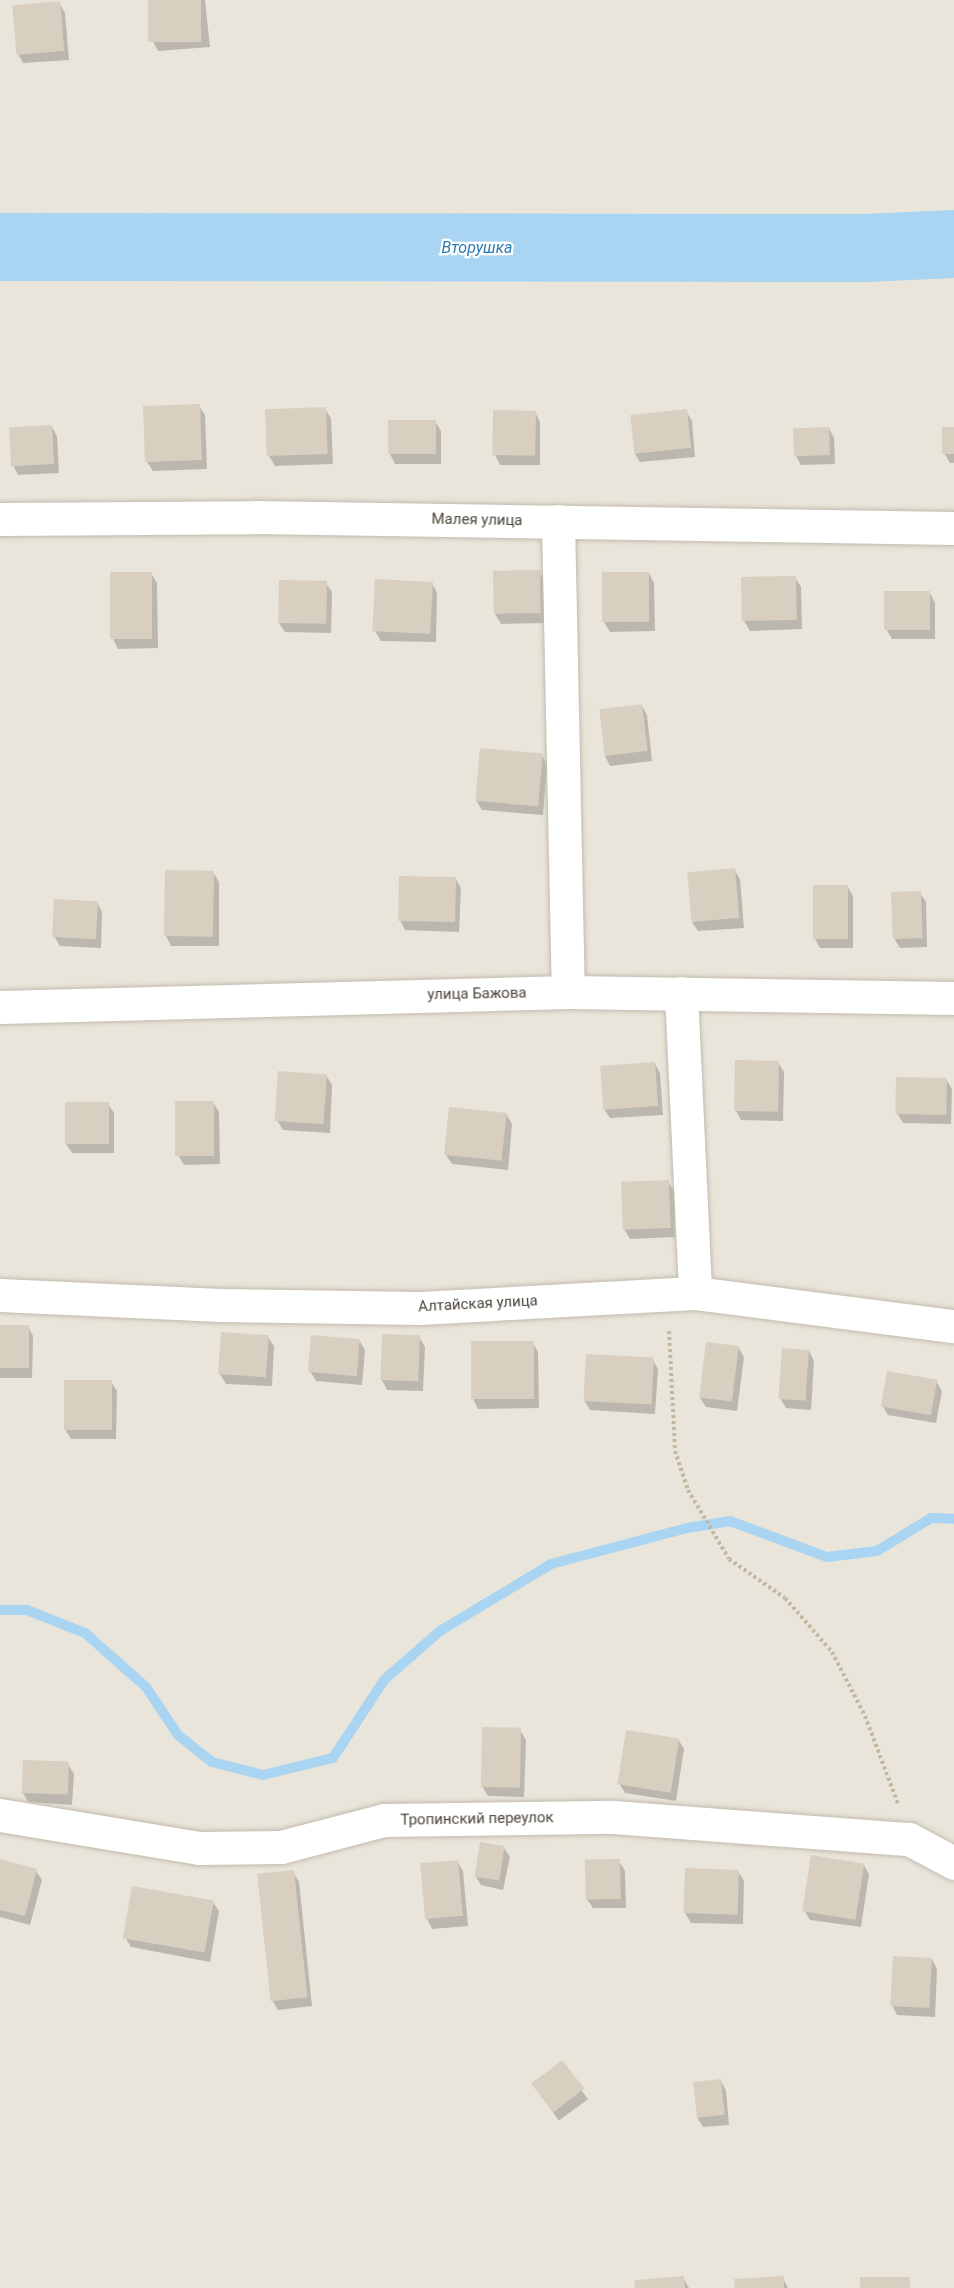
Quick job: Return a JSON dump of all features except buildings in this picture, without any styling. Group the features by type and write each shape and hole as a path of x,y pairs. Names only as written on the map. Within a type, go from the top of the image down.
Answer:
{"street":[{"name":"Малея улица","path":"0,519 558,521 954,528"},
{"path":"558,521 568,992"},
{"name":"улица Бажова","path":"0,1007 568,992 954,998"},
{"path":"681,993 681,1294"},
{"name":"Алтайская улица","path":"0,1295 221,1305 419,1308 681,1294 954,1326"},
{"name":"Тропинский переулок","path":"0,1815 199,1848 281,1847 384,1820 613,1817 909,1839 954,1863"}],"path":[{"path":"681,1294 675,1451 688,1490 729,1559 785,1598 832,1653 866,1716 909,1839"}],"shaded area":[{"path":"0,0 954,0 954,2288 0,2288"}],"waterway":[{"name":"Вторушка","path":"0,247 866,248 954,244"},
{"path":"0,1610 27,1610 85,1633 146,1687 178,1735 212,1762 263,1775 333,1758 384,1680 440,1631 551,1564 687,1528 730,1521 827,1557 877,1551 931,1518 954,1519"}]}
